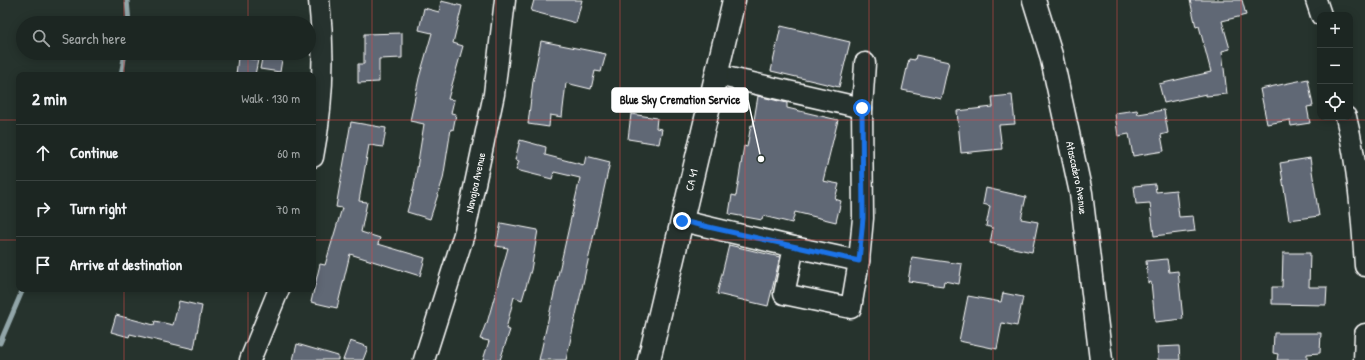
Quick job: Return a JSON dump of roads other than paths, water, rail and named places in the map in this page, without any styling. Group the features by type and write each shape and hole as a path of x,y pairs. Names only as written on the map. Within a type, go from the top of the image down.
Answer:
{"main road":[{"name":"CA 41","path":"649,360 734,0"},
{"name":"Atascadero Avenue","path":"1034,0 1051,55 1081,193 1101,360"}],"street":[{"path":"316,141 321,83 322,32 319,0"},
{"name":"Navajoa Avenue","path":"424,360 465,231 494,94 504,0"},
{"path":"1316,0 1320,12"},
{"path":"794,247 784,294 851,308 859,261 863,218 862,108 866,63"},
{"path":"717,75 862,108"},
{"path":"1347,120 1353,155 1365,266"},
{"path":"682,221 859,261"},
{"path":"250,360 279,292"},
{"path":"1364,360 1365,334"}],"waterway":[{"path":"127,0 128,16"},
{"path":"122,72 124,60"},
{"path":"0,343 22,292"}],"place":[{"name":"Blue Sky Cremation Service","path":"761,159"}]}
